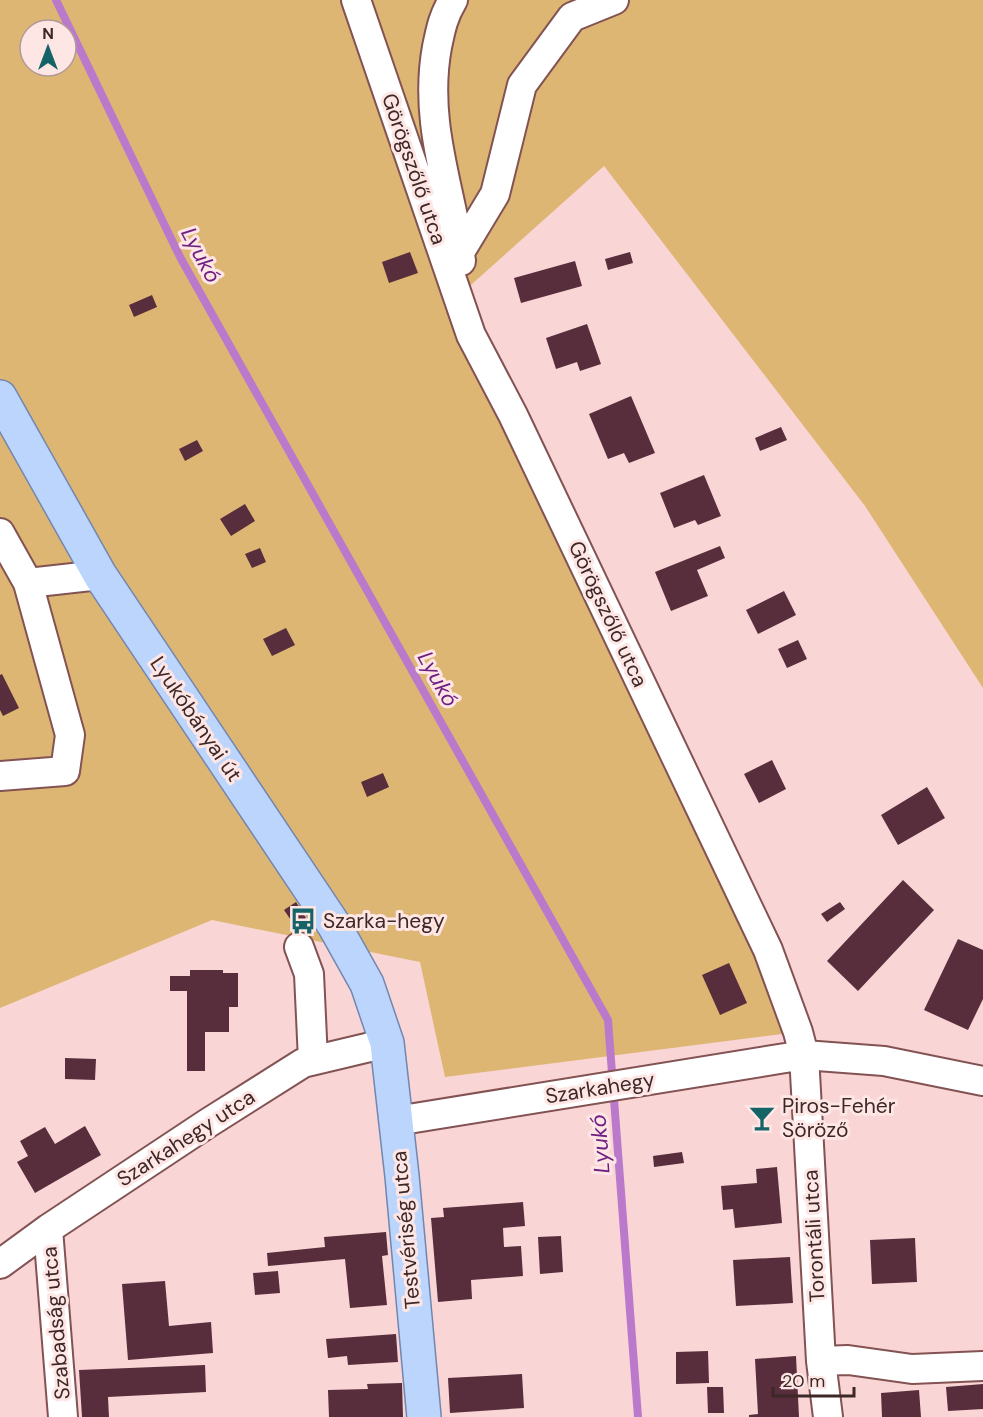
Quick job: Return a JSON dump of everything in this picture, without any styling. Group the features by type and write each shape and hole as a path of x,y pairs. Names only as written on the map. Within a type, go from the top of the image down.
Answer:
{"main road":[{"name":"Lyukóbányai út","path":"0,397 100,575 334,925 367,984 387,1043"},
{"name":"Testvériség utca","path":"387,1043 424,1417"}],"street":[{"name":"Görögszőlő utca","path":"356,0 471,335 513,415 768,950 804,1055"},
{"path":"453,0 442,17 433,70 435,134 459,252 471,335"},
{"path":"459,252 495,194 522,85 572,17 614,0"},
{"path":"0,533 28,583 70,735 64,771 0,776"},
{"path":"28,583 100,575"},
{"path":"299,947 309,974 313,1060"},
{"name":"Szarkahegy utca","path":"0,1264 48,1229 303,1063 387,1043"},
{"path":"804,1055 884,1061 983,1081"},
{"name":"Szarkahegy","path":"396,1121 804,1055"},
{"name":"Torontáli utca","path":"804,1055 821,1361 828,1417"},
{"name":"Szabadság utca","path":"48,1229 63,1417"},
{"path":"821,1361 848,1360 912,1369 983,1366"}],"shaded area":[{"path":"0,0 983,0 983,688 865,506 604,166 462,293 798,1032 445,1077 420,962 212,920 0,1008"}],"building":[{"path":"410,252 418,273 389,283 382,262"},
{"path":"630,252 633,263 608,270 605,259"},
{"path":"575,261 582,286 521,303 514,278"},
{"path":"152,295 157,307 134,317 129,305"},
{"path":"587,324 601,364 580,371 577,362 556,369 546,338"},
{"path":"631,396 655,453 629,463 624,453 608,459 589,414"},
{"path":"781,427 787,440 760,451 755,438"},
{"path":"197,440 203,451 185,461 179,449"},
{"path":"704,475 721,516 698,525 695,520 674,528 660,493"},
{"path":"245,504 255,521 231,536 220,519"},
{"path":"720,546 725,558 697,570 708,596 671,611 655,572"},
{"path":"260,548 266,562 252,568 245,554"},
{"path":"784,591 796,615 758,634 746,610"},
{"path":"286,628 295,645 272,656 263,639"},
{"path":"798,640 807,659 787,668 778,649"},
{"path":"2,674 19,708 3,716 0,710 0,675"},
{"path":"772,760 786,789 759,803 744,774"},
{"path":"383,773 389,787 367,797 361,782"},
{"path":"927,787 945,818 898,845 881,815"},
{"path":"903,880 934,910 858,991 827,961"},
{"path":"296,902 306,918 295,926 284,910"},
{"path":"840,902 845,909 827,922 821,914"},
{"path":"958,939 983,950 983,999 968,1030 924,1010"},
{"path":"729,963 747,1003 720,1015 702,975"},
{"path":"190,970 223,970 223,973 238,973 238,1007 229,1007 229,1032 205,1032 205,1071 187,1071 187,991 170,991 170,976 190,976"},
{"path":"65,1058 96,1059 95,1080 65,1079"},
{"path":"85,1126 101,1155 35,1193 17,1162 28,1156 20,1141 45,1127 55,1144"},
{"path":"682,1152 684,1163 654,1167 653,1156"},
{"path":"777,1167 782,1223 735,1228 733,1209 723,1210 721,1186 757,1183 756,1169"},
{"path":"523,1202 525,1226 503,1228 504,1247 521,1246 523,1276 471,1280 472,1299 438,1302 431,1218 444,1217 443,1208"},
{"path":"386,1232 388,1255 382,1256 387,1305 350,1308 345,1259 268,1266 267,1253 325,1247 324,1237"},
{"path":"561,1236 563,1272 540,1274 538,1237"},
{"path":"915,1238 917,1282 872,1284 870,1240"},
{"path":"790,1257 793,1303 736,1306 733,1260"},
{"path":"278,1271 280,1293 255,1295 253,1273"},
{"path":"165,1281 169,1326 211,1322 213,1353 128,1360 122,1284"},
{"path":"396,1334 398,1362 348,1365 347,1356 328,1358 326,1339"},
{"path":"708,1351 709,1383 676,1384 676,1352"},
{"path":"796,1356 799,1417 749,1417 749,1415 758,1414 755,1359"},
{"path":"205,1365 206,1392 108,1397 109,1417 82,1417 79,1370"},
{"path":"522,1374 524,1408 450,1413 448,1378"},
{"path":"402,1383 403,1417 329,1417 328,1390 368,1389 367,1384"},
{"path":"983,1384 983,1409 948,1411 946,1387"},
{"path":"707,1387 723,1387 724,1413 708,1413"},
{"path":"919,1390 921,1417 882,1417 881,1393"}],"waterway":[{"name":"Lyukó","path":"56,0 180,257 608,1020 638,1417"}],"place":[{"name":"Szarka-hegy","path":"303,921"},
{"name":"Piros-Fehér Söröző","path":"762,1118"}]}
